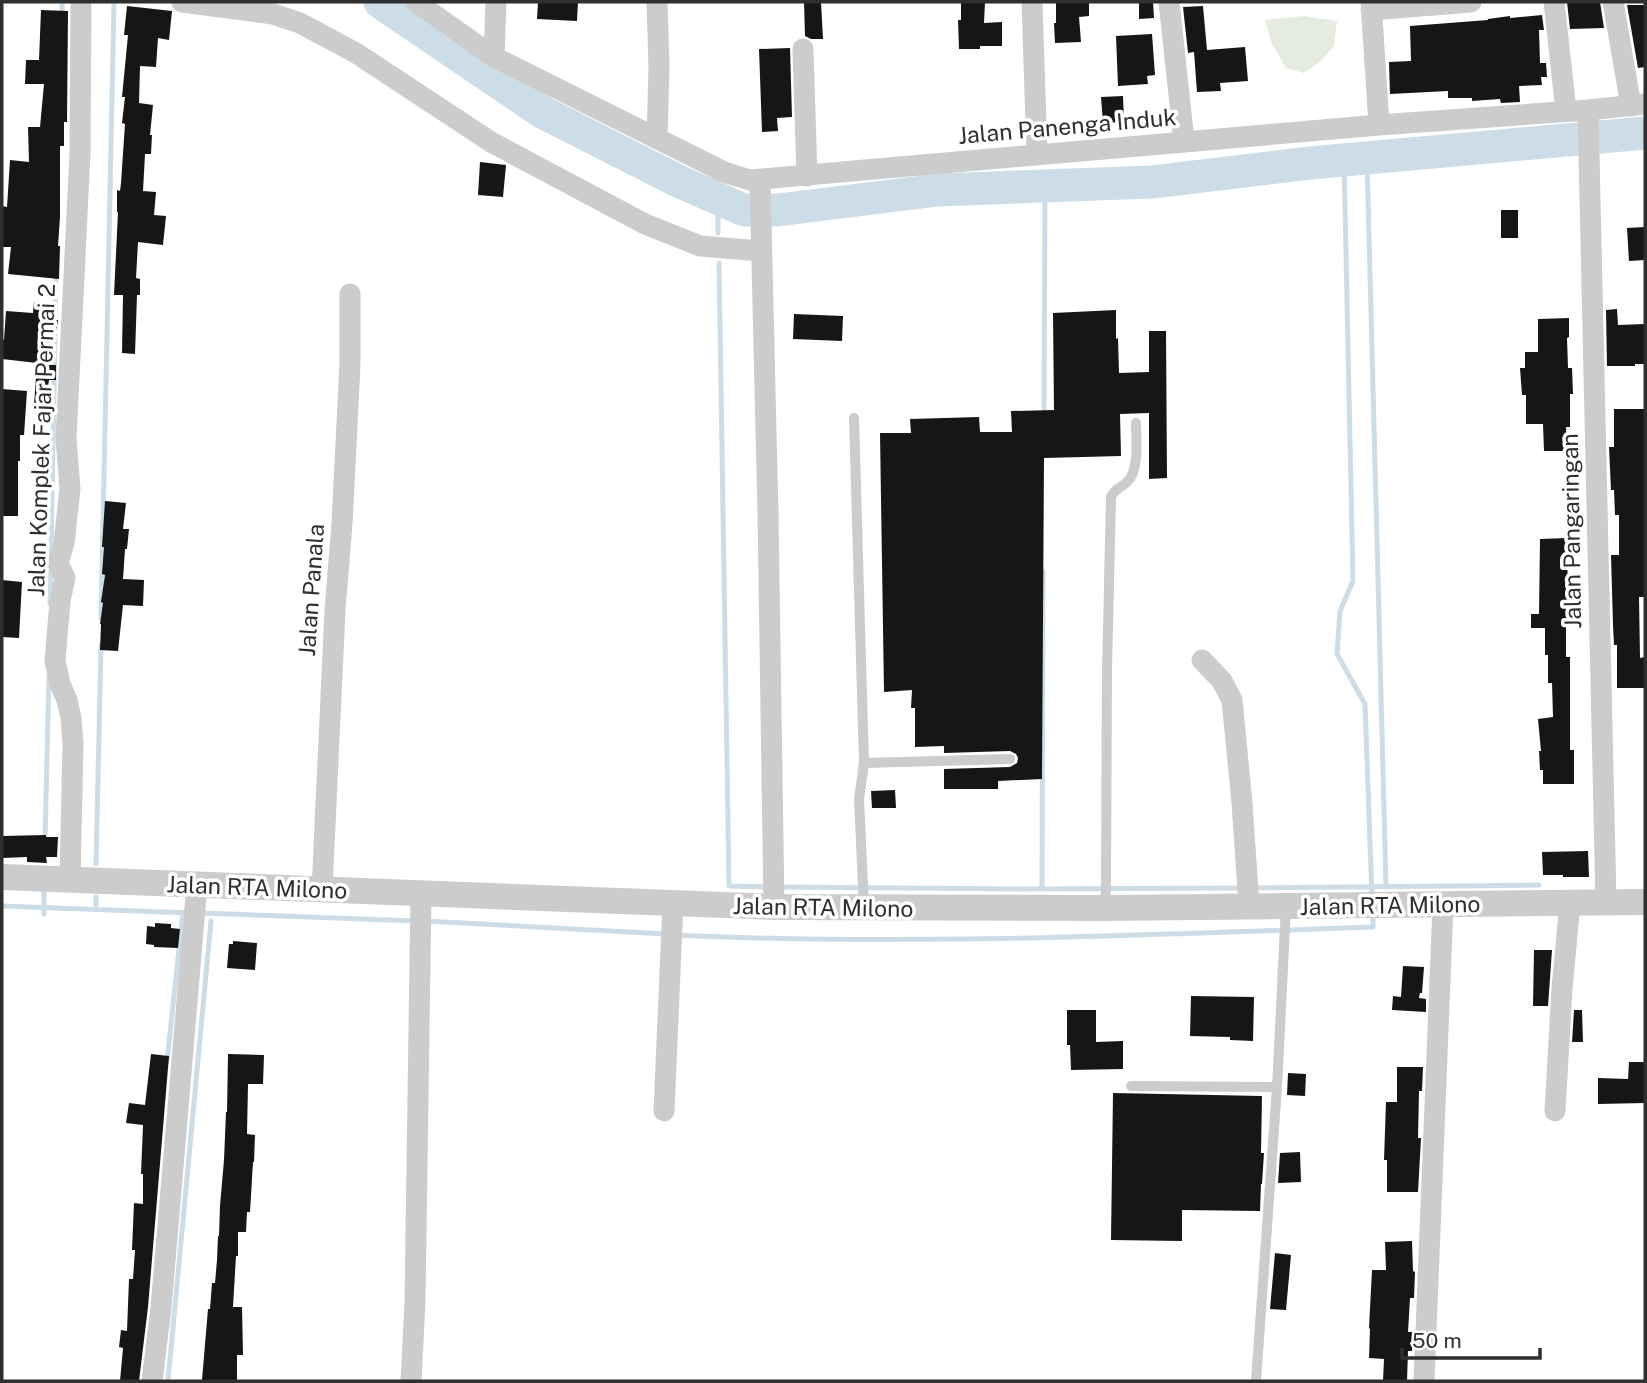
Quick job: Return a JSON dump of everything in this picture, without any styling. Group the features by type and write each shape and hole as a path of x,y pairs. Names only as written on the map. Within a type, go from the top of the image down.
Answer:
{"street":[{"name":"Jalan Komplek Fajar Permai 2","path":"70,879 73,744 71,718 55,661 60,601 65,578 58,563 64,543 70,489 66,438 80,154 81,2"},
{"path":"182,2 273,14 300,23 356,53 491,142 645,224 700,246 761,251"},
{"name":"Jalan Panenga Induk","path":"416,2 494,57 724,172 760,186 807,176 1379,125 1566,111 1589,117 1638,105"},
{"path":"494,57 496,2"},
{"path":"657,2 657,139"},
{"path":"1032,2 1037,155"},
{"path":"1169,2 1184,142"},
{"path":"1379,125 1371,6 1471,2"},
{"path":"1554,2 1566,111"},
{"path":"1613,2 1638,105"},
{"path":"803,49 807,176"},
{"name":"Jalan Pangaringan","path":"1589,117 1606,902"},
{"path":"760,186 769,541 774,907"},
{"name":"Jalan Panala","path":"322,890 350,364 350,294"},
{"path":"1202,660 1222,681 1232,700 1249,906"},
{"name":"Jalan RTA Milono","path":"2,877 774,907 864,901 1105,902 1249,906 1645,902"},
{"path":"152,1381 162,1294 197,884"},
{"path":"411,1381 421,893"},
{"path":"1555,1111 1570,902"},
{"path":"664,1111 673,904"},
{"path":"1424,1381 1443,905"}],"lane":[{"path":"854,418 864,763 859,799 864,901"},
{"path":"1105,902 1111,497 1115,489 1128,482 1135,466 1136,423"},
{"path":"864,763 1010,759"},
{"path":"1256,1381 1277,1087 1286,906"},
{"path":"1131,1086 1277,1087"}],"shaded area":[{"path":"1304,16 1337,21 1334,46 1321,61 1304,73 1286,68 1272,44 1265,20"}],"building":[{"path":"538,2 578,2 577,21 537,19"},
{"path":"804,2 821,2 823,39 805,36"},
{"path":"961,2 985,2 984,23 1002,22 1002,46 959,49 958,20 961,20"},
{"path":"1056,2 1089,2 1089,16 1079,17 1081,42 1055,43"},
{"path":"1139,2 1153,2 1154,18 1139,19"},
{"path":"1567,2 1600,2 1604,28 1570,29"},
{"path":"1627,5 1645,5 1645,67 1638,68"},
{"path":"127,6 172,11 169,40 158,38 156,67 140,66 139,103 153,105 151,154 145,154 143,191 156,192 154,215 166,216 163,245 138,242 136,278 140,279 140,295 137,295 135,354 122,353 123,295 114,295 117,190 120,191 125,124 122,123 125,97 122,97 128,35 124,35"},
{"path":"1203,6 1207,50 1245,47 1248,81 1220,83 1221,91 1197,92 1194,52 1188,53 1183,7"},
{"path":"41,10 68,11 67,122 64,122 64,146 60,146 59,279 8,274 11,247 2,247 2,206 7,207 10,160 29,162 28,127 40,127 44,84 25,84 26,60 39,60"},
{"path":"1542,15 1544,30 1539,30 1540,63 1546,63 1547,77 1541,77 1542,85 1519,86 1520,102 1448,98 1448,91 1390,94 1389,62 1411,61 1410,26"},
{"path":"1152,34 1155,75 1147,76 1148,84 1118,86 1116,36"},
{"path":"790,48 792,117 777,118 778,131 762,132 759,49"},
{"path":"1123,96 1124,122 1103,123 1101,97"},
{"path":"480,162 506,165 503,197 478,195"},
{"path":"1501,210 1518,210 1518,238 1501,238"},
{"path":"1645,227 1645,260 1629,261 1627,228"},
{"path":"34,302 57,303 55,320 58,320 51,365 56,365 56,380 49,380 45,406 34,405 37,363 2,359 6,311 33,313"},
{"path":"1617,309 1618,325 1645,324 1645,364 1607,366 1606,310"},
{"path":"1116,310 1119,373 1149,372 1149,331 1166,331 1167,478 1149,479 1149,413 1120,414 1121,456 1044,458 1042,779 998,781 998,789 944,789 944,769 1010,767 1017,763 1018,758 1010,751 944,753 944,746 915,747 912,690 884,692 880,433 911,433 910,419 979,417 980,432 1012,432 1011,411 1054,410 1053,313"},
{"path":"794,314 843,316 842,341 793,339"},
{"path":"1569,318 1568,368 1572,368 1573,394 1570,394 1570,427 1566,427 1567,451 1544,451 1543,424 1526,424 1526,395 1522,395 1520,368 1525,368 1525,352 1538,352 1538,319"},
{"path":"2,389 27,391 24,435 20,435 18,461 18,516 2,516"},
{"path":"1614,409 1645,409 1645,597 1639,597 1640,658 1645,657 1645,688 1617,688 1611,555 1619,555 1619,515 1615,515 1614,490 1611,490 1609,447 1614,447"},
{"path":"105,501 126,503 123,529 129,529 123,579 144,580 143,606 123,605 118,651 100,650 101,602 105,575 102,574 102,547"},
{"path":"1567,538 1568,603 1576,603 1576,619 1568,618 1566,626 1566,657 1570,657 1570,750 1574,750 1574,784 1543,784 1538,719 1553,717 1552,683 1548,683 1545,628 1531,628 1531,614 1539,614 1540,539"},
{"path":"2,580 22,582 19,638 2,637"},
{"path":"895,790 896,808 872,808 871,791"},
{"path":"2,836 58,837 57,857 46,857 47,863 27,862 27,857 2,858"},
{"path":"1588,851 1589,877 1543,875 1542,852"},
{"path":"155,923 171,924 171,928 180,929 178,948 146,944 147,926 155,927"},
{"path":"233,941 257,943 255,970 227,968 229,944 233,944"},
{"path":"1534,950 1552,950 1548,1006 1533,1006"},
{"path":"1403,966 1424,967 1422,993 1419,998 1426,999 1426,1012 1392,1010 1393,996 1401,997"},
{"path":"1191,996 1254,997 1253,1041 1230,1040 1230,1037 1190,1036"},
{"path":"1067,1010 1096,1010 1096,1042 1123,1041 1123,1069 1071,1070 1070,1045 1067,1045"},
{"path":"1574,1010 1582,1010 1583,1042 1572,1042"},
{"path":"151,1054 169,1056 148,1307 139,1381 120,1381 123,1348 119,1347 121,1330 127,1331 129,1279 133,1279 134,1203 143,1204 143,1125 126,1123 129,1103 145,1105"},
{"path":"228,1054 264,1055 263,1084 248,1084 247,1134 255,1135 254,1162 246,1232 238,1232 233,1307 242,1307 243,1355 237,1355 237,1380 202,1380 208,1309 212,1283 215,1283 219,1236"},
{"path":"1629,1062 1645,1062 1645,1103 1598,1104 1598,1078 1628,1079"},
{"path":"1397,1067 1423,1067 1422,1091 1419,1091 1418,1138 1421,1138 1418,1192 1387,1192 1387,1160 1384,1160 1386,1102 1397,1102"},
{"path":"1288,1073 1306,1074 1305,1096 1287,1095"},
{"path":"1113,1093 1262,1096 1261,1153 1264,1153 1260,1211 1182,1210 1182,1241 1111,1240"},
{"path":"1300,1152 1301,1182 1278,1183 1280,1153"},
{"path":"1412,1241 1414,1298 1410,1298 1408,1332 1413,1332 1412,1351 1408,1351 1407,1381 1383,1381 1384,1359 1369,1358 1372,1270 1386,1270 1385,1242"},
{"path":"1275,1253 1291,1255 1286,1310 1270,1309"}],"waterway":[{"path":"62,2 62,16"},
{"path":"101,618 114,2"},
{"path":"380,2 542,112 680,182 744,210 778,210 938,190 1152,182 1310,163 1645,133"},
{"path":"1593,130 1645,125"},
{"path":"778,210 954,180 1255,165 1422,144 1583,131"},
{"path":"1367,158 1386,886"},
{"path":"1344,160 1353,581 1340,611 1337,654 1365,704 1372,897"},
{"path":"1044,417 1045,186"},
{"path":"718,198 718,233"},
{"path":"719,263 729,886 769,887"},
{"path":"55,324 56,274"},
{"path":"51,555 55,334"},
{"path":"50,604 51,565"},
{"path":"1042,889 1043,571"},
{"path":"96,864 101,645"},
{"path":"45,842 49,673"},
{"path":"1252,888 1539,885"},
{"path":"44,887 44,914"},
{"path":"779,887 1242,888"},
{"path":"96,897 96,909"},
{"path":"2,906 191,913"},
{"path":"167,1062 183,912"},
{"path":"201,913 415,921"},
{"path":"676,935 850,940 1112,936 1373,927 1373,913"},
{"path":"168,1381 211,921"},
{"path":"425,921 666,934"}]}
